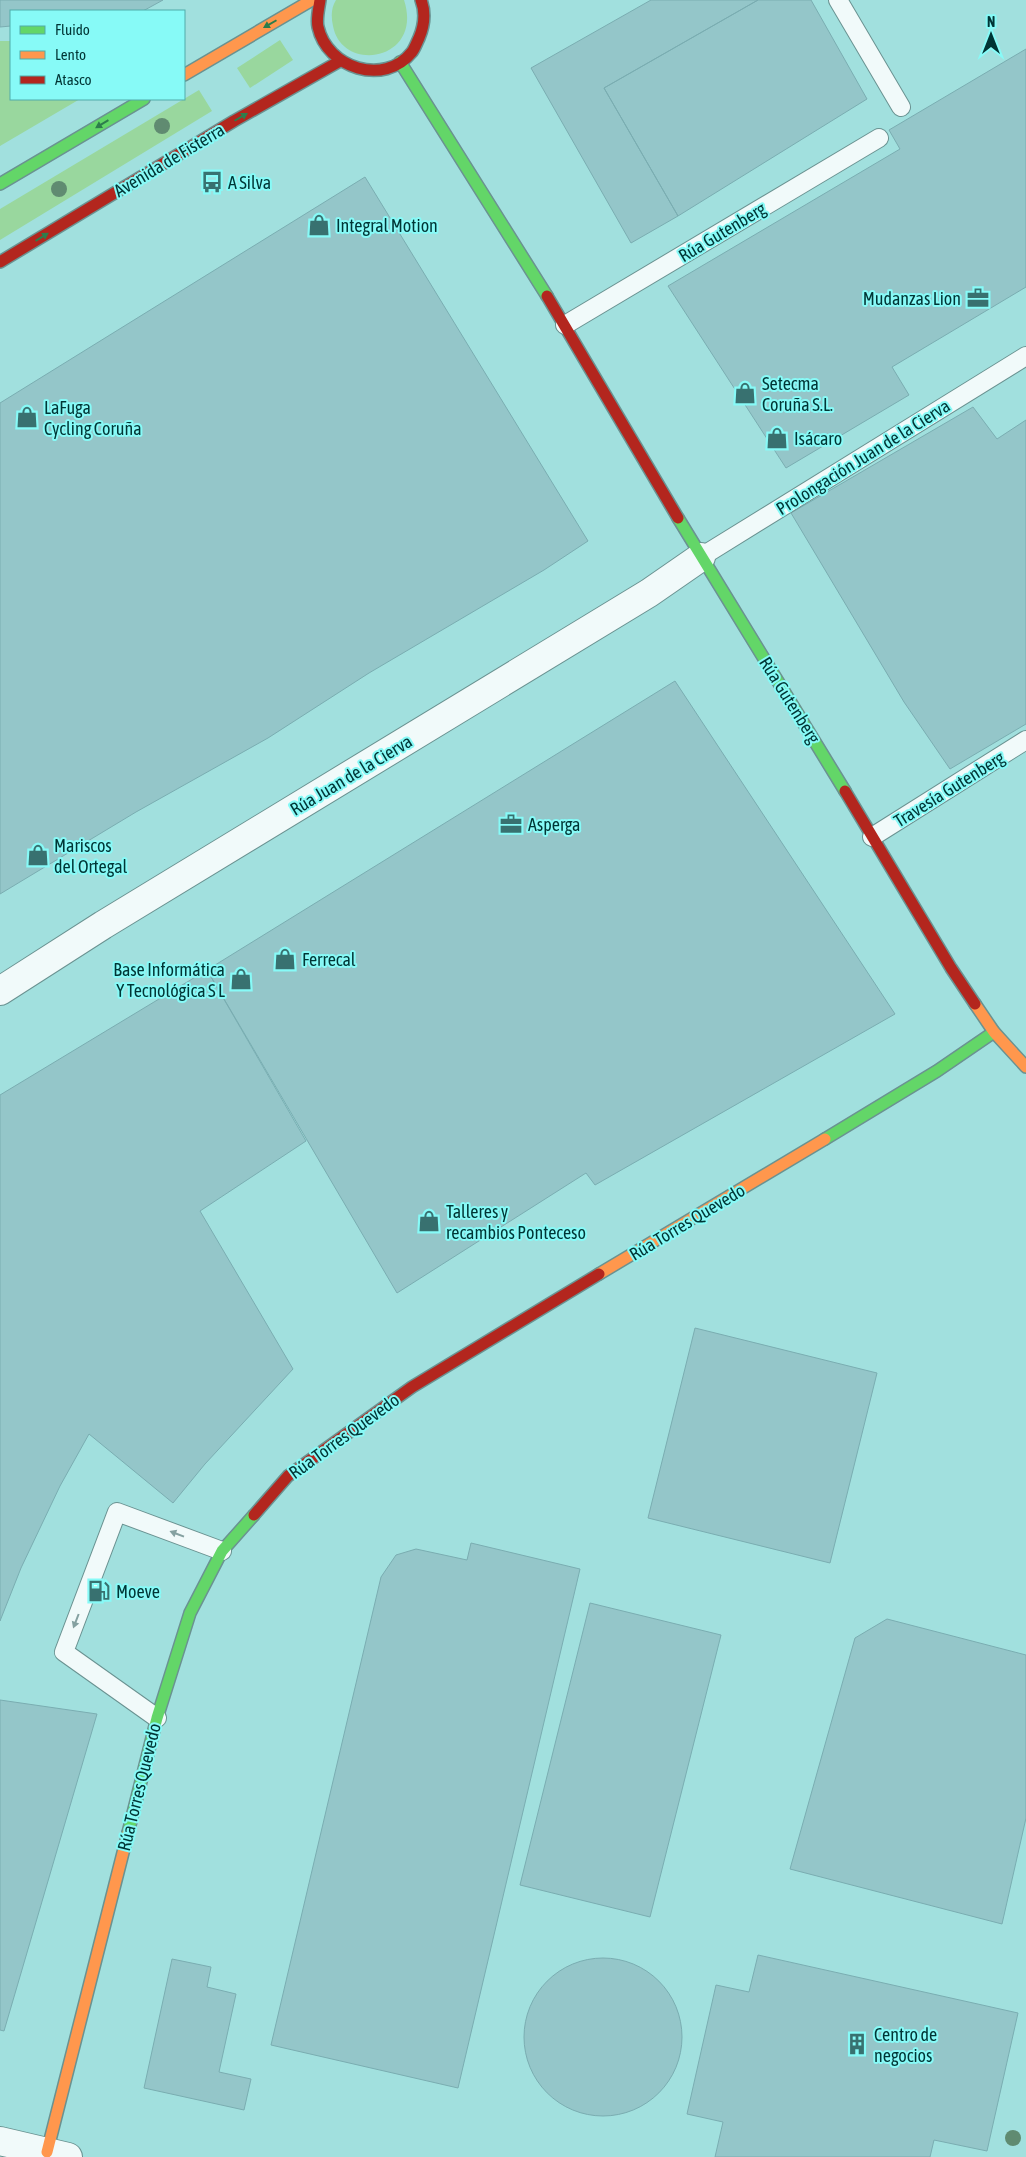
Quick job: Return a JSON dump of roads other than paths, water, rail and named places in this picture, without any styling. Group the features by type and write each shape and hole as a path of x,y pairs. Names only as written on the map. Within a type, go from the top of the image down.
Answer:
{"street":[{"path":"185,74 312,0"},
{"path":"320,0 317,24 321,38 329,52 340,62 364,71 389,68 400,62 412,51 421,36 424,20 424,1"},
{"name":"Avenida de Fisterra","path":"0,262 234,121 340,62"},
{"name":"Rúa Gutenberg","path":"400,62 565,325 701,557 799,713 952,968 994,1032 1026,1068"},
{"path":"0,184 142,100"},
{"name":"Rúa Juan de la Cierva","path":"0,991 111,920 648,594 701,557"},
{"name":"Rúa Torres Quevedo","path":"58,2154 157,1718 190,1613 222,1551 288,1476 412,1386 937,1071 994,1032"},
{"path":"4,2147 58,2154"}],"lane":[{"path":"838,0 901,107"},
{"name":"Rúa Gutenberg","path":"565,325 879,138"},
{"name":"Prolongación Juan de la Cierva","path":"701,557 1026,356"},
{"name":"Travesía Gutenberg","path":"872,837 1026,740"},
{"path":"157,1718 64,1652 117,1512 222,1551"}],"place":[{"name":"A Silva","path":"212,182"},
{"name":"Integral Motion","path":"319,225"},
{"name":"Mudanzas Lion","path":"978,298"},
{"name":"Setecma Coruña S.L.","path":"745,393"},
{"name":"LaFuga Cycling Coruña","path":"27,417"},
{"name":"Isácaro","path":"777,438"},
{"name":"Asperga","path":"511,824"},
{"name":"Mariscos del Ortegal","path":"38,855"},
{"name":"Ferrecal","path":"285,959"},
{"name":"Base Informática Y Tecnológica S L","path":"241,979"},
{"name":"Talleres y recambios Ponteceso","path":"429,1221"},
{"name":"Moeve","path":"99,1591"},
{"name":"Centro de negocios","path":"857,2044"}]}
